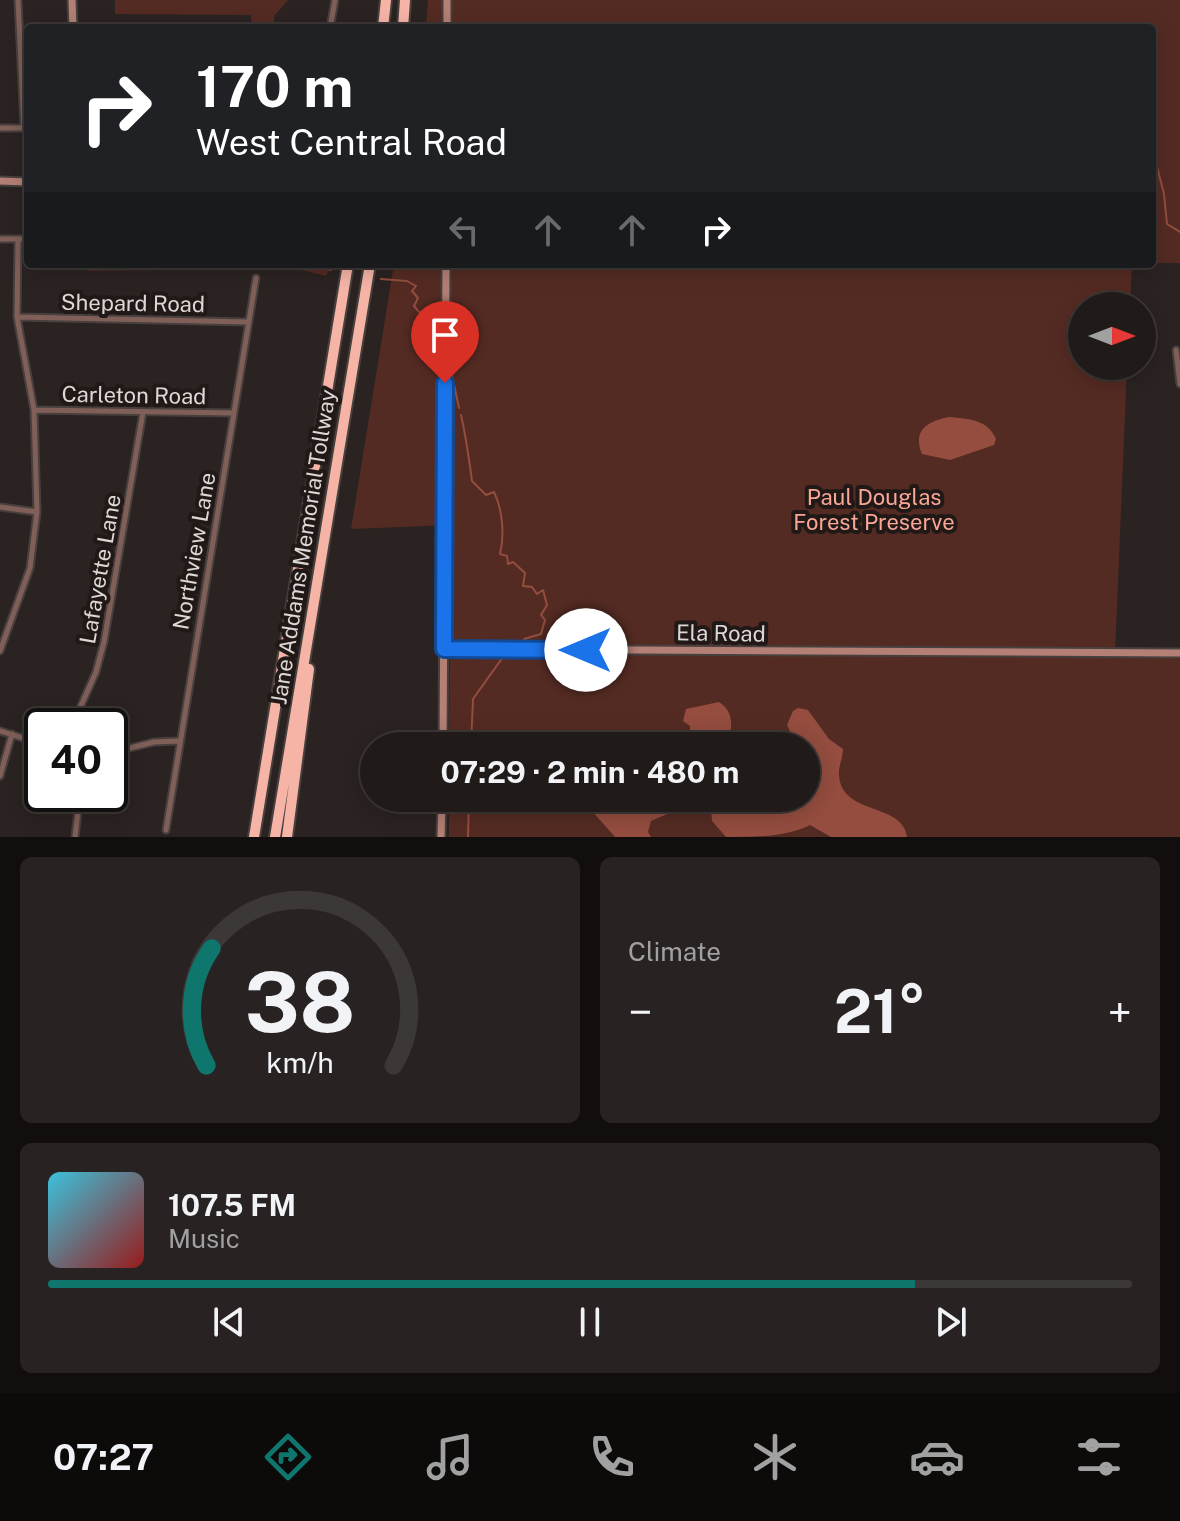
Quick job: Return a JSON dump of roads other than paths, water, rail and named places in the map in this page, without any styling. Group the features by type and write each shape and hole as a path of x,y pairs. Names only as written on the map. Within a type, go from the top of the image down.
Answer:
{"highway":[{"path":"383,24 386,0"},
{"path":"403,24 405,0"},
{"name":"Jane Addams Memorial Tollway","path":"254,837 347,268"},
{"name":"Jane Addams Memorial Tollway","path":"275,837 369,268"},
{"path":"287,837 321,561"}],"street":[{"path":"0,128 24,128 18,0"},
{"path":"72,0 73,24"},
{"path":"331,24 335,0"},
{"path":"447,0 447,24"},
{"path":"0,181 24,182"},
{"path":"0,239 24,239"},
{"path":"0,651 30,568 37,512 34,410 17,317 18,239"},
{"path":"443,732 446,268"},
{"name":"Northview Lane","path":"166,830 178,741 256,278"},
{"name":"Shepard Road","path":"17,317 248,322"},
{"path":"1176,350 1180,384"},
{"name":"Carleton Road","path":"34,410 233,413"},
{"name":"Lafayette Lane","path":"80,708 96,672 104,642 143,412"},
{"path":"0,507 37,512"},
{"name":"Ela Road","path":"444,649 1180,653"},
{"path":"0,731 24,738"},
{"path":"0,776 12,734"},
{"path":"128,748 154,742 178,741"},
{"path":"75,837 78,812"},
{"path":"441,837 442,812"}],"waterway":[{"path":"1156,163 1167,224 1180,232"},
{"path":"324,268 331,270"},
{"path":"381,279 407,281 416,286 412,291 418,298 414,306 419,312 426,311 423,326 431,341 426,348 439,355"},
{"path":"452,375 459,408"},
{"path":"461,415 472,481 486,495 494,492 499,506 502,522 500,554 507,556 508,564 513,562 525,573 523,586 532,587 537,594 543,590 547,605 541,615 545,620 541,634 524,639"},
{"path":"472,732 473,699 503,657"},
{"path":"468,837 469,812"}],"park label":[{"name":"Paul Douglas Forest Preserve","path":"874,510"}]}
